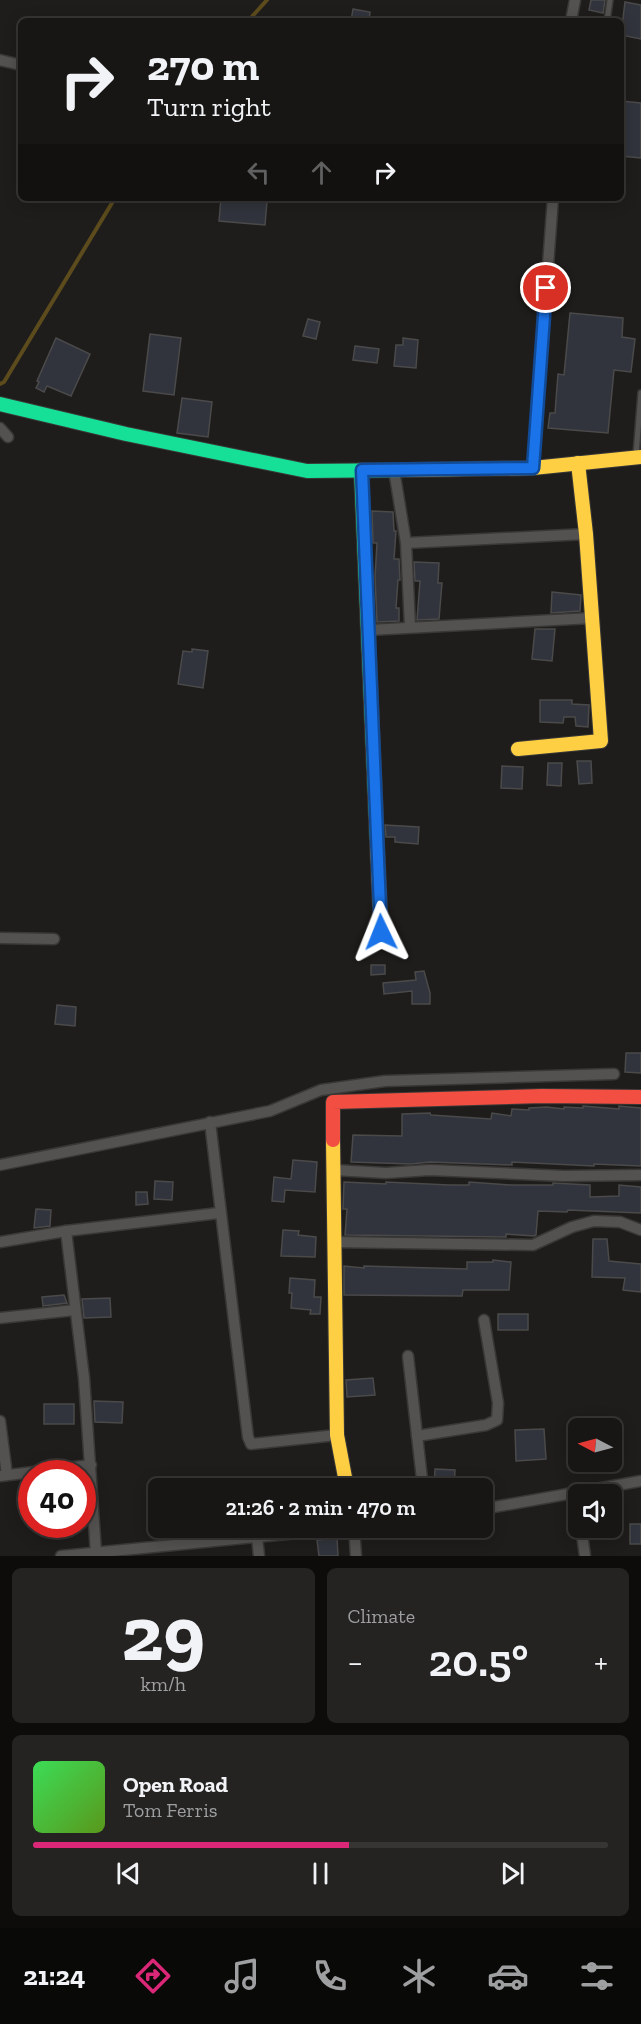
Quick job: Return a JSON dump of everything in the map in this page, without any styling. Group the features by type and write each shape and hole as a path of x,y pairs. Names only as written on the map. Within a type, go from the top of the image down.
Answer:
{"street":[{"path":"572,18 575,0"},
{"path":"0,60 18,64"},
{"path":"533,468 553,201"},
{"path":"5,405 126,434 307,471 533,468 638,457"},
{"path":"0,428 8,437"},
{"path":"518,749 601,741 586,534 578,463"},
{"path":"362,470 381,932"},
{"path":"394,470 406,543 410,626"},
{"path":"406,543 586,534"},
{"path":"369,630 592,618"},
{"path":"0,938 54,939"},
{"path":"0,1165 270,1111 321,1090 385,1081 614,1074"},
{"path":"345,1478 337,1436 333,1102 542,1096 641,1097"},
{"path":"210,1122 219,1213 248,1437 251,1444 337,1436"},
{"path":"334,1170 386,1173 430,1170 564,1176 641,1175"},
{"path":"0,1242 66,1231 219,1213"},
{"path":"334,1242 533,1245 572,1227 594,1221 620,1222 641,1230"},
{"path":"66,1231 90,1460"},
{"path":"0,1318 75,1310"},
{"path":"417,1436 486,1425 497,1420 498,1403 484,1320"},
{"path":"408,1356 422,1478"},
{"path":"0,1421 4,1475"},
{"path":"622,1485 641,1481"},
{"path":"493,1507 568,1494"},
{"path":"95,1538 96,1552"},
{"path":"61,1556 246,1538"},
{"path":"257,1538 259,1556"},
{"path":"355,1538 356,1556"},
{"path":"583,1538 585,1556"}],"lane":[{"path":"607,18 610,0"},
{"path":"638,457 641,393"}],"building":[{"path":"591,0 605,0 603,13 589,10"},
{"path":"625,2 641,5 641,39 624,36"},
{"path":"353,9 370,12 369,18 352,18"},
{"path":"624,101 641,103 641,158 624,156"},
{"path":"221,201 267,202 265,225 219,221"},
{"path":"570,313 623,318 622,337 635,339 631,372 614,370 608,433 548,428 550,413 555,413 558,374 564,375"},
{"path":"308,319 320,322 316,339 303,336"},
{"path":"150,334 181,338 174,395 143,391"},
{"path":"56,338 90,354 71,396 47,386 44,392 36,388"},
{"path":"403,338 418,340 416,368 394,366 396,345 403,345"},
{"path":"355,346 379,349 377,363 353,360"},
{"path":"182,398 212,402 208,437 177,433"},
{"path":"372,511 393,512 394,531 396,531 394,559 399,559 400,580 398,580 396,608 399,608 399,621 377,622 375,577 377,543 373,543"},
{"path":"414,562 439,563 438,583 442,583 439,619 417,620 420,581 415,581"},
{"path":"552,592 581,595 580,611 551,613"},
{"path":"535,629 555,629 552,661 532,659"},
{"path":"192,649 208,651 203,688 178,684 183,651 192,652"},
{"path":"540,700 572,700 572,704 589,705 588,727 576,726 575,717 564,717 563,723 540,722"},
{"path":"577,761 591,761 592,783 579,784"},
{"path":"548,763 562,763 561,786 547,785"},
{"path":"502,766 523,767 522,789 501,788"},
{"path":"385,825 419,827 418,844 395,842 395,837 386,837"},
{"path":"371,965 385,965 385,974 371,975"},
{"path":"424,971 430,993 430,1004 412,1004 412,991 384,994 383,983 416,980 415,972"},
{"path":"57,1005 76,1007 75,1026 55,1024"},
{"path":"626,1053 641,1053 641,1073 625,1072"},
{"path":"583,1106 641,1108 641,1166 512,1162 512,1165 351,1162 353,1135 402,1136 402,1114 430,1113 431,1115 491,1119 492,1113 511,1116 512,1109 529,1110 529,1108 547,1107 564,1109 564,1107 583,1108"},
{"path":"293,1160 317,1162 315,1192 285,1190 284,1202 272,1201 274,1177 291,1179"},
{"path":"155,1181 173,1182 172,1200 154,1199"},
{"path":"344,1182 590,1185 590,1197 619,1196 619,1185 641,1187 641,1213 538,1211 536,1235 534,1236 506,1234 506,1237 345,1235 347,1209 343,1209"},
{"path":"136,1192 147,1192 148,1204 136,1205"},
{"path":"36,1209 51,1210 50,1226 34,1228"},
{"path":"283,1230 299,1231 298,1235 316,1237 315,1257 281,1256"},
{"path":"593,1239 607,1239 609,1261 641,1264 641,1292 623,1290 625,1278 592,1277"},
{"path":"493,1260 511,1262 509,1290 463,1290 462,1296 344,1295 344,1266 467,1269 467,1262 493,1262"},
{"path":"290,1278 315,1280 314,1297 321,1297 320,1314 310,1314 311,1310 291,1308"},
{"path":"64,1295 67,1303 43,1306 42,1297"},
{"path":"110,1298 111,1317 84,1318 82,1299"},
{"path":"498,1314 528,1314 528,1330 498,1330"},
{"path":"373,1378 375,1395 347,1397 346,1380"},
{"path":"94,1401 123,1402 122,1423 95,1422"},
{"path":"44,1404 74,1404 74,1424 44,1424"},
{"path":"544,1429 546,1459 516,1461 515,1430"},
{"path":"435,1469 455,1470 455,1478 435,1478"},
{"path":"630,1524 641,1524 641,1544 630,1544"},
{"path":"337,1538 338,1556 319,1556 317,1540"}],"waterway":[{"path":"251,18 267,0"},
{"path":"0,384 4,382 113,201"}],"traffic: fast":[{"path":"0,404 126,434 307,471 408,470"},
{"path":"361,470 377,842"}],"traffic: slow":[{"path":"408,470 533,468 641,457"},
{"path":"518,749 601,741 586,534 578,463"},
{"path":"377,842 381,932"},
{"path":"333,1140 337,1435 345,1478"}],"traffic: jam":[{"path":"333,1140 333,1102 542,1096 641,1097"}],"route":[{"path":"381,932 362,470 533,468 546,288"}]}
